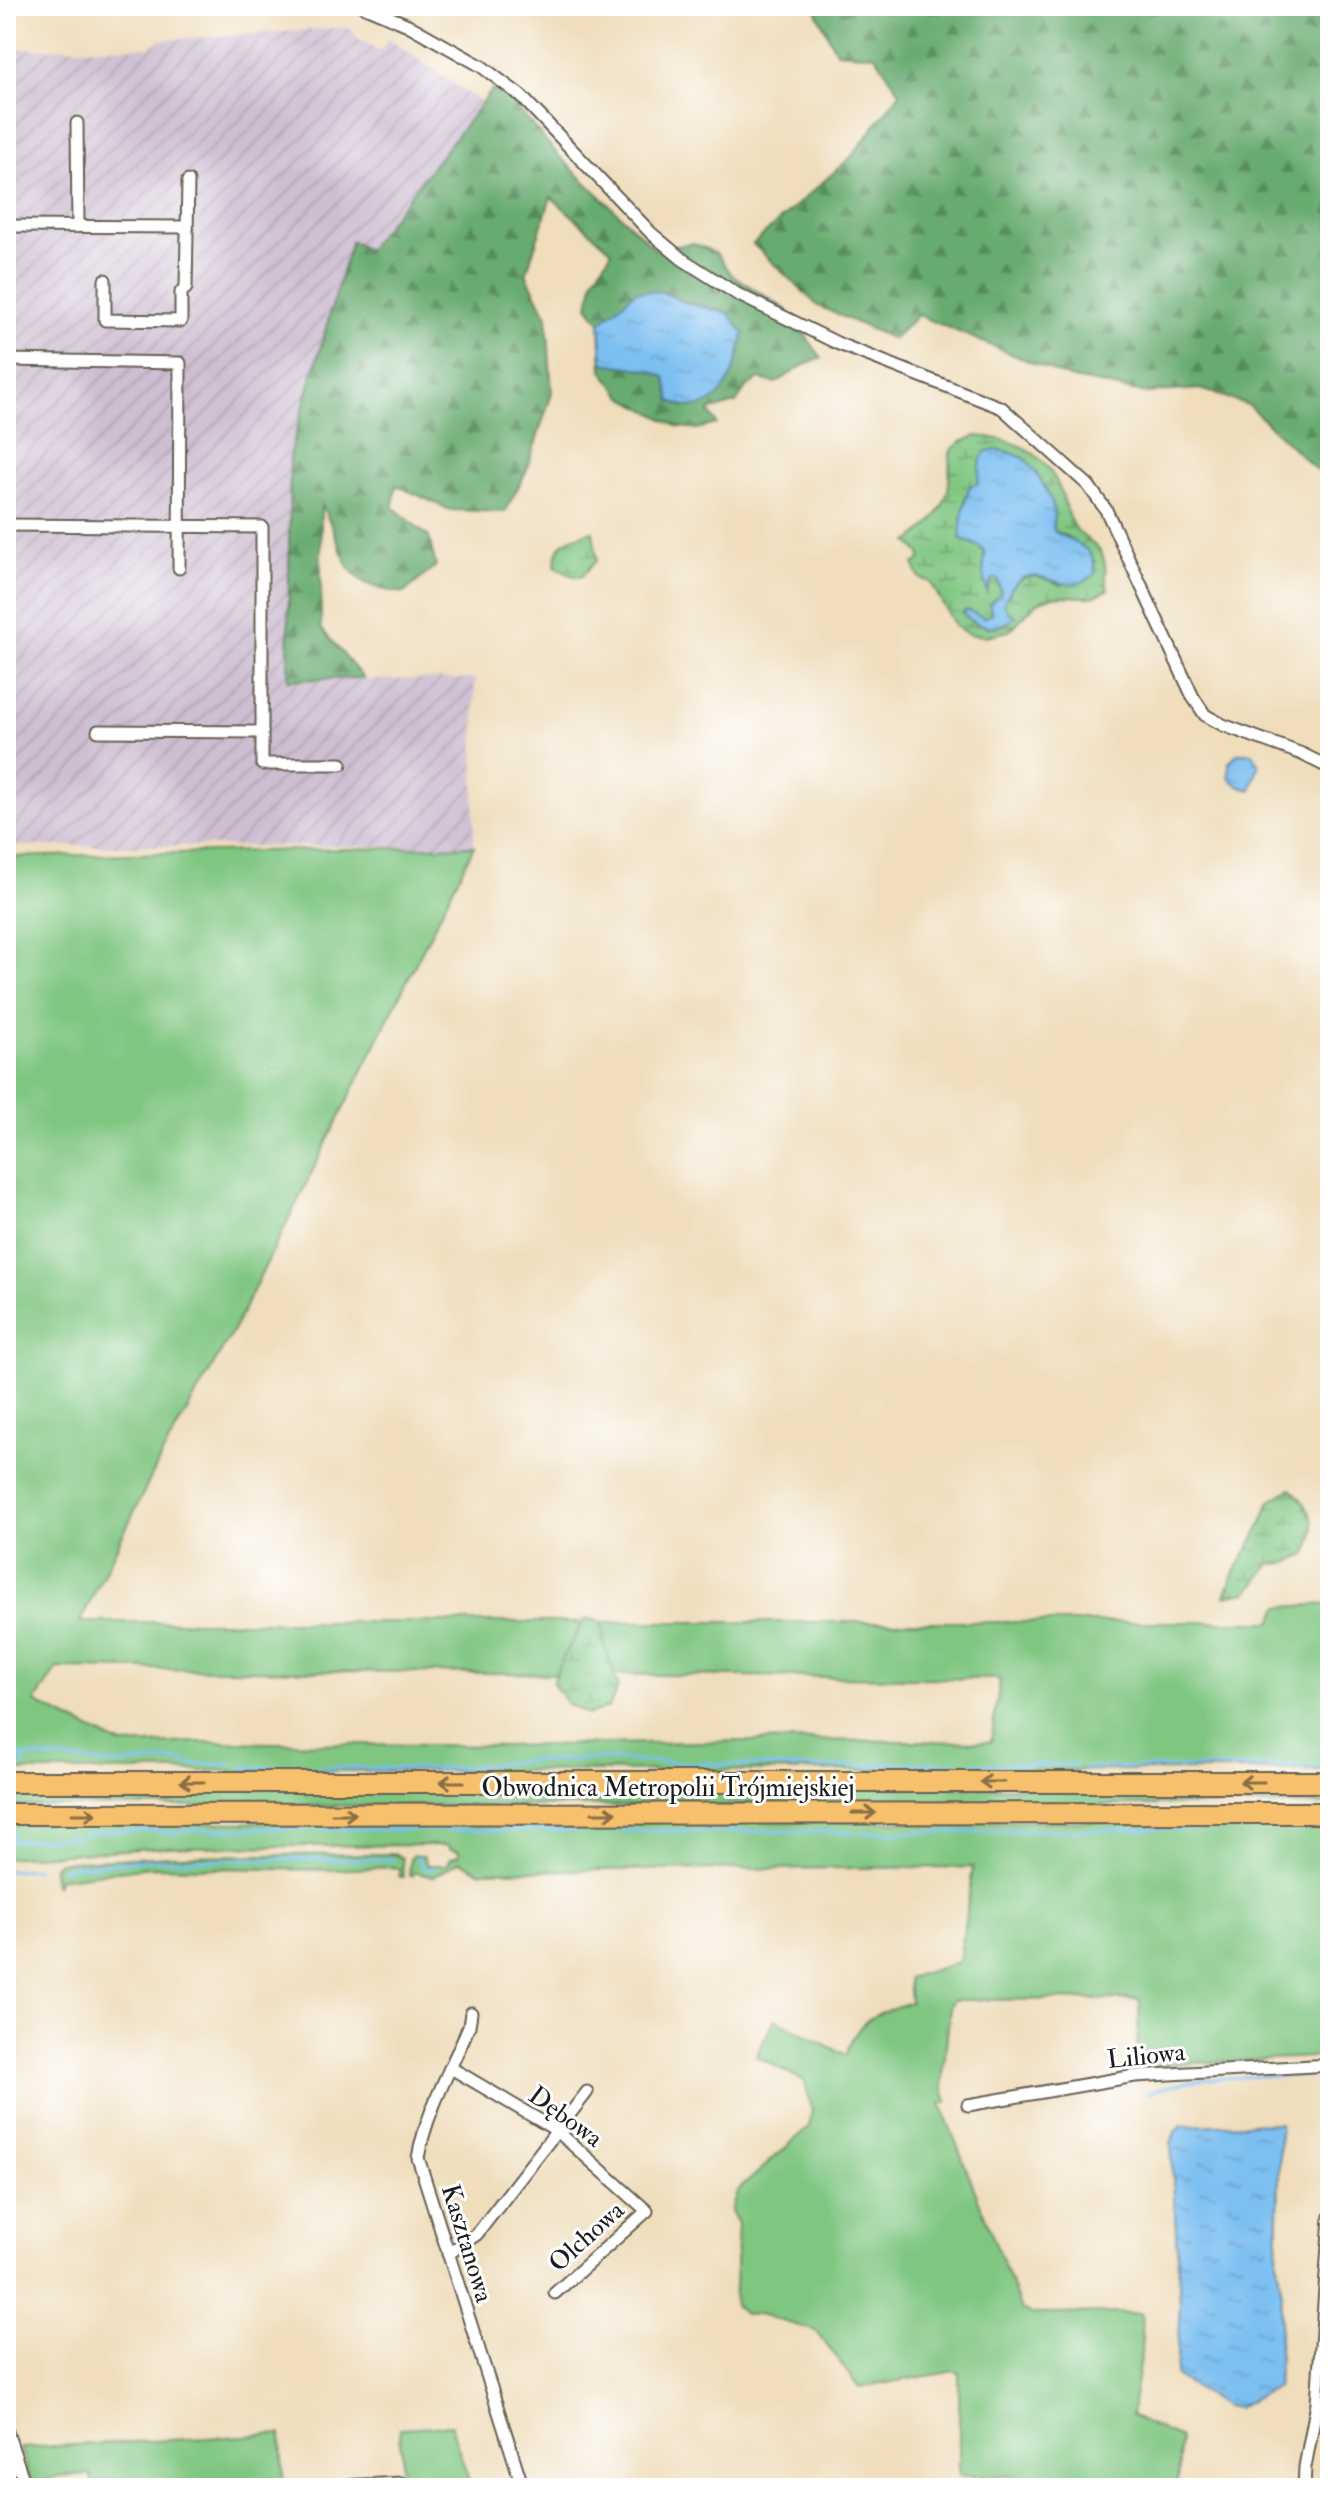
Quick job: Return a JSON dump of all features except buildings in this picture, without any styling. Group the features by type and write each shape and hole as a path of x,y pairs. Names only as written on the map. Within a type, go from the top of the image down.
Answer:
{"highway":[{"name":"Obwodnica Metropolii Trójmiejskiej","path":"6,1782 1330,1782"},
{"name":"Obwodnica Metropolii Trójmiejskiej","path":"6,1814 1330,1813"}],"street":[{"path":"363,6 408,25 481,66 521,96 651,233 682,259 737,294 839,344 1002,408 1088,485 1106,510 1193,697 1205,715 1330,768"},
{"path":"77,123 78,226"},
{"path":"105,280 105,320 181,321 181,292 186,288 188,181"},
{"path":"6,226 187,227"},
{"path":"6,360 180,363 179,568"},
{"path":"6,525 262,527 262,764 341,764"},
{"path":"98,731 262,732"},
{"name":"Kasztanowa","path":"471,2013 469,2026 429,2116 418,2158 523,2488"},
{"name":"Liliowa","path":"968,2105 1135,2076 1330,2065"},
{"name":"Dębowa","path":"451,2068 556,2130 647,2211"},
{"path":"448,2254 477,2234 587,2092"},
{"name":"Olchowa","path":"555,2293 647,2211"},
{"path":"1304,2488 1317,2403 1330,2217"},
{"path":"6,2429 26,2488"},
{"path":"300,2488 402,2483"}],"shaded area":[{"path":"349,27 359,39 380,51 388,39 481,102 367,251 351,242 290,453 288,680 475,679 474,846 6,846 6,49 151,47 161,40"}],"green space":[{"path":"814,6 1330,6 1330,480 1248,405 1201,389 1144,393 1069,378 918,315 893,339 818,306 753,244 851,157 900,93 875,55 836,52"},
{"path":"493,89 515,106 562,159 656,250 693,243 716,253 732,275 786,309 822,358 804,365 776,383 758,379 746,388 736,403 709,411 717,424 697,429 678,427 623,397 602,371 600,322 588,306 594,279 612,251 551,197 526,274 547,316 552,393 526,472 505,512 450,510 396,485 393,507 429,537 436,566 404,593 382,589 355,575 321,505 321,628 363,678 288,680 290,453 351,241 367,250","holes":["662,292 687,303 728,313 684,407 665,377 649,370 603,363"]},
{"path":"976,436 1005,440 1039,458 1055,480 1078,532 1102,555 1108,590 1092,597 1053,596 1038,602 1009,631 985,636 968,634 955,626 930,581 923,580 917,574 914,564 921,559 920,553 909,542 928,526 942,506 949,485 951,450","holes":["1024,458 1049,500 1054,531 1068,537 1095,562 1061,585 1033,576 1019,580 1003,604 1009,622 997,627 985,627 977,615 984,618 993,614 992,608 1002,593 998,580 992,578 987,592 983,573 985,552 960,538 965,499 970,486 978,483 981,459"]},
{"path":"593,531 597,560 581,577 570,575 555,566 559,550 566,541"},
{"path":"474,846 234,1329 163,1453 80,1622 1272,1622 1279,1607 1330,1604 1330,1770 6,1771 6,857","holes":["57,1668 999,1679 991,1742 802,1740 504,1746 197,1742 122,1745 35,1702"]},
{"path":"1291,1488 1312,1519 1313,1536 1306,1555 1287,1563 1270,1564 1248,1592 1225,1596 1260,1528 1269,1502"},
{"path":"584,1620 602,1623 604,1643 618,1687 609,1707 589,1715 567,1704 553,1683 559,1665"},
{"path":"1330,1787 1330,1805 6,1806 6,1788"},
{"path":"1330,1821 1330,2056 1136,2066 1140,1999 954,2000 950,2006 942,2085 947,2102 941,2104 1021,2309 1030,2314 1141,2313 1143,2340 1131,2416 1180,2438 1178,2488 1017,2488 1017,2476 959,2476 959,2373 955,2371 859,2388 816,2331 759,2314 745,2315 734,2305 738,2224 731,2211 737,2191 809,2127 812,2109 804,2081 756,2056 775,2019 846,2055 856,2032 870,2019 910,2002 908,1978 959,1962 973,1867 479,1871 460,1861 434,1877 413,1872 413,1876 409,1876 410,1859 414,1855 424,1857 427,1865 447,1865 451,1858 459,1856 459,1851 447,1845 168,1847 6,1858 6,1823"},
{"path":"394,1854 402,1858 403,1877 399,1877 399,1869 394,1867 330,1870 149,1867 57,1879 57,1885 54,1885 53,1868 58,1862 173,1856"},
{"path":"451,2425 471,2488 421,2488 416,2474 402,2474 400,2428"},
{"path":"281,2434 283,2481 93,2488 91,2474 59,2476 32,2485 20,2448"}],"water":[{"path":"636,291 662,292 687,303 728,313 744,333 730,378 714,400 702,406 671,401 665,377 649,370 603,363 600,323"},
{"path":"997,450 1022,457 1032,467 1053,506 1054,531 1087,550 1095,574 1081,582 1068,584 1033,576 1023,578 1013,586 1004,604 1008,612 1016,616 1003,624 989,626 975,623 962,613 967,610 984,618 992,614 989,604 1001,593 998,580 992,579 987,592 983,573 985,552 960,538 966,499 970,486 978,483 981,459 986,451"},
{"path":"1238,753 1253,753 1259,764 1251,790 1240,787 1229,778 1229,762"},
{"path":"1280,2123 1277,2264 1282,2293 1277,2387 1237,2408 1225,2406 1176,2376 1180,2304 1171,2143 1175,2132 1182,2126"}],"waterway":[{"path":"6,1754 119,1764 168,1760 190,1764 232,1764"},
{"path":"23,1755 23,1766"},
{"path":"241,1767 440,1769 523,1761 598,1759 817,1768 911,1763 1076,1765"},
{"path":"1084,1768 1330,1767"},
{"path":"861,1833 1330,1827"},
{"path":"83,1835 109,1831 158,1830 168,1834 189,1830 308,1828"},
{"path":"314,1829 855,1832"},
{"path":"12,1831 12,1841"},
{"path":"6,1842 77,1836"},
{"path":"417,1858 426,1869 435,1869"},
{"path":"61,1868 140,1860 393,1859"},
{"path":"6,1871 37,1869"},
{"path":"1148,2093 1212,2079 1328,2075"}]}
